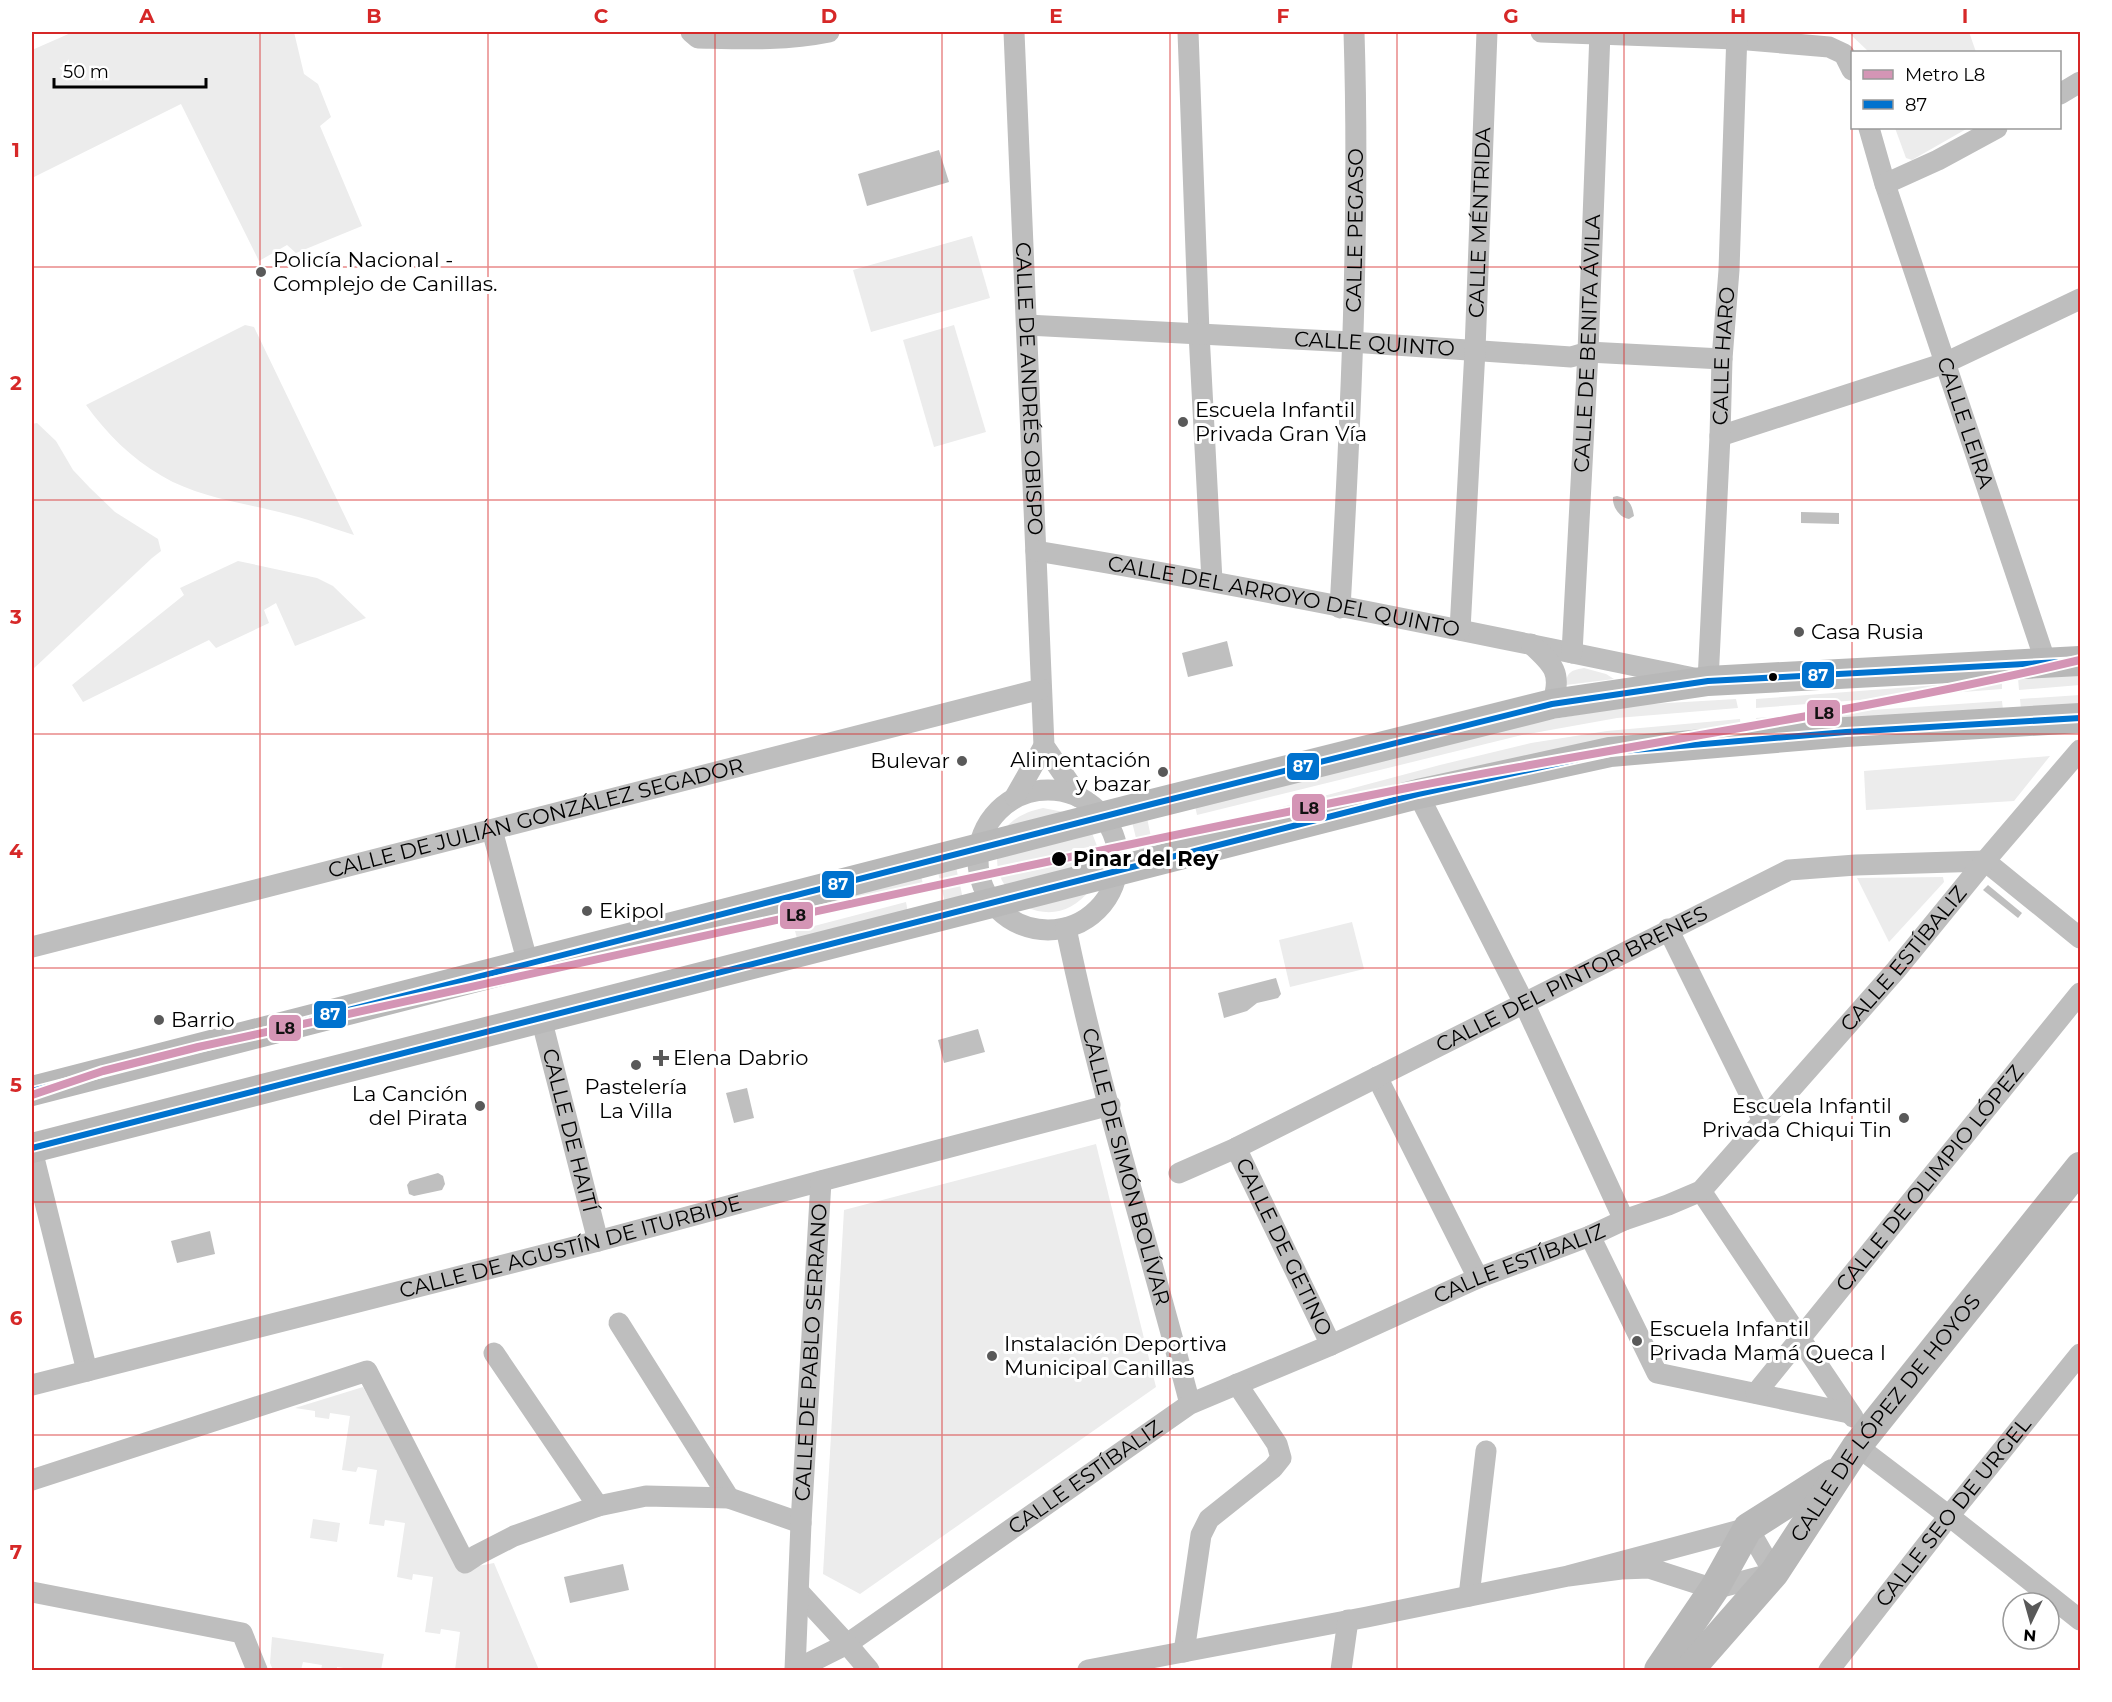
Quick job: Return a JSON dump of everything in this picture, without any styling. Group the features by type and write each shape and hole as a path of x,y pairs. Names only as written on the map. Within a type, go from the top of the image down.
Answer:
{"main road":[{"path":"32,1091 1104,816 1552,704 1708,681 2080,661"},
{"path":"32,1149 1418,794 1610,752 1846,732 2080,718"},
{"name":"CALLE DE LÓPEZ DE HOYOS","path":"1689,1671 1774,1573 1854,1441 2080,1167"},
{"path":"1659,1671 1714,1589 1748,1528 1854,1441"}],"street":[{"path":"691,32 698,38 768,40 805,37 829,32"},
{"name":"CALLE DE ANDRÉS OBISPO","path":"1014,32 1044,746"},
{"path":"1188,32 1199,333 1212,581"},
{"name":"CALLE PEGASO","path":"1340,608 1352,342 1357,115 1354,32"},
{"name":"CALLE MÉNTRIDA","path":"1460,630 1475,350 1487,32"},
{"path":"1541,32 1736,35 1829,47 1844,54 1851,68"},
{"name":"CALLE DE BENITA ÁVILA","path":"1572,653 1588,352 1600,33"},
{"name":"CALLE HARO","path":"1708,681 1722,359 1729,270 1736,35"},
{"path":"2061,92 2080,82"},
{"name":"CALLE LEIRA","path":"1869,129 1885,184 2046,663"},
{"path":"1885,184 1938,160 1996,129"},
{"path":"1720,435 1945,363 2078,305"},
{"name":"CALLE QUINTO","path":"1027,325 1199,333 1571,357 1588,352 1722,359"},
{"name":"CALLE DEL ARROYO DEL QUINTO","path":"1036,550 1212,581 1708,681"},
{"path":"1531,644 1551,662 1557,676 1557,692 1552,704"},
{"name":"CALLE DE JULIÁN GONZÁLEZ SEGADOR","path":"32,947 1041,689"},
{"path":"1015,797 1044,746 1079,797"},
{"name":"CALLE ESTÍBALIZ","path":"795,1670 847,1644 1190,1404 1330,1345 1478,1278 1701,1191 1896,970 2080,750"},
{"path":"1053,789 1093,804 1104,816 1112,832 1117,871 1112,889 1097,912 1066,928 1045,932 1010,920 992,903 984,890 979,868 979,849 993,819 1003,806 1015,797 1033,790 1053,789"},
{"path":"1418,794 1524,1003 1624,1220"},
{"path":"492,830 528,964"},
{"path":"1985,861 2080,938"},
{"name":"CALLE DEL PINTOR BRENES","path":"1179,1173 1236,1148 1789,870 1856,865 1985,861"},
{"name":"CALLE DE SIMÓN BOLÍVAR","path":"1066,928 1110,1105 1190,1404"},
{"path":"1668,929 1763,1121"},
{"name":"CALLE DE OLIMPIO LÓPEZ","path":"1756,1393 2080,993"},
{"name":"CALLE DE HAITÍ","path":"541,1018 598,1241"},
{"path":"1377,1077 1478,1278"},
{"name":"CALLE DE AGUSTÍN DE ITURBIDE","path":"32,1385 598,1241 1110,1105"},
{"name":"CALLE DE GETINO","path":"1236,1148 1330,1345"},
{"path":"32,1149 87,1371"},
{"name":"CALLE DE PABLO SERRANO","path":"795,1670 821,1180"},
{"path":"1701,1191 1800,1339 1854,1441"},
{"path":"1590,1236 1657,1373 1756,1393 1854,1441 2080,1620"},
{"path":"619,1323 729,1498"},
{"path":"494,1353 598,1506"},
{"name":"CALLE SEO DE URGEL","path":"1829,1671 1949,1516 2080,1354"},
{"name":"CALLE DE PABLO SERRANO","path":"32,1480 367,1371 465,1563 514,1536 598,1506 646,1496 729,1498 801,1523"},
{"path":"1184,1652 1201,1535 1209,1520 1274,1468 1281,1458 1277,1444 1237,1384"},
{"path":"1469,1596 1486,1451"},
{"path":"1088,1671 1568,1576 1748,1528 1774,1573 1714,1589 1649,1568 1568,1576"},
{"path":"32,1592 242,1633 257,1671"},
{"path":"800,1593 869,1671"},
{"path":"1341,1671 1348,1620"}],"shaded area":[{"path":"73,32 294,32 304,74 318,84 331,117 320,126 362,226 296,253 287,245 259,261 181,104 32,178 32,50"},
{"path":"1848,32 1969,32 1976,51 1868,51"},
{"path":"1895,129 1966,129 1912,160 1906,158"},
{"path":"939,150 949,182 867,206 858,174"},
{"path":"972,236 990,298 871,332 853,270"},
{"path":"245,325 254,327 354,535 289,514 204,494 175,483 130,453 102,426 86,405"},
{"path":"954,325 986,432 934,447 903,340"},
{"path":"37,423 56,441 73,470 90,488 115,512 158,539 161,551 32,670 32,424"},
{"path":"1617,496 1629,503 1634,516 1629,519 1617,511 1613,497"},
{"path":"1801,512 1839,513 1839,524 1801,523"},
{"path":"238,561 317,578 333,586 366,618 295,646 276,603 264,610 269,623 216,648 209,640 83,702 72,685 184,595 180,588"},
{"path":"1227,641 1233,666 1188,677 1182,653"},
{"path":"1584,668 1606,674 1614,679 1566,685 1570,672"},
{"path":"2080,674 2080,685 2019,690 2018,678"},
{"path":"2002,680 2002,689 1756,708 1756,699"},
{"path":"2080,695 2080,706 2021,710 2020,699"},
{"path":"1736,699 1738,708 1617,718 1522,735 1197,815 1195,806 1496,729 1634,705"},
{"path":"2002,701 2003,710 1757,728 1756,718"},
{"path":"1740,719 1741,729 1172,847 1169,834 1260,813 1531,743 1607,731"},
{"path":"2050,756 2014,801 1866,810 1864,771"},
{"path":"1043,808 1074,814 1002,832 1020,816"},
{"path":"1147,818 1154,851 1140,854 1132,822"},
{"path":"1092,833 1097,846 1098,865 1006,887 998,869 997,856"},
{"path":"956,867 963,899 945,903 938,872"},
{"path":"921,876 923,884 795,921 793,908"},
{"path":"1943,877 1944,882 1889,942 1857,878"},
{"path":"1988,885 2022,913 2018,918 1983,890"},
{"path":"1090,890 1076,903 1061,911 1044,912 1026,907"},
{"path":"906,902 908,913 798,942 795,931"},
{"path":"1352,922 1364,969 1290,987 1279,940"},
{"path":"1276,978 1281,994 1278,998 1257,1003 1247,1011 1224,1018 1218,993"},
{"path":"978,1029 985,1052 944,1063 938,1040"},
{"path":"747,1088 754,1118 734,1123 726,1093"},
{"name":"Instalación Deportiva Municipal Canillas","path":"1096,1144 1156,1387 860,1594 823,1574 844,1210"},
{"path":"438,1173 443,1176 445,1184 442,1190 414,1196 409,1194 407,1185 410,1181"},
{"path":"210,1231 215,1254 177,1263 171,1241"},
{"path":"363,1387 462,1569 494,1563 539,1670 455,1670 460,1632 441,1629 440,1634 425,1632 433,1577 413,1574 412,1580 397,1577 405,1523 385,1520 384,1526 369,1524 377,1470 358,1467 356,1472 342,1470 350,1416 330,1413 329,1419 315,1417 315,1411 295,1408"},
{"path":"313,1519 340,1523 337,1542 310,1538"},
{"path":"623,1564 629,1590 570,1603 564,1577"},
{"path":"272,1637 384,1654 381,1670 337,1667 337,1670 321,1670 322,1665 303,1662 301,1670 273,1670 270,1663"}],"metro line":[{"name":"L8","path":"32,1095 103,1071 198,1047 953,882 1407,788 1828,712 2080,660"}],"transit line":[{"name":"87","path":"32,1091 1552,704 1708,681 2080,661"},
{"name":"87","path":"32,1148 1418,794 1610,752 1846,732 2080,718"}],"place":[{"name":"Policía Nacional - Complejo de Canillas.","path":"261,272"},
{"name":"Escuela Infantil Privada Gran Vía","path":"1183,422"},
{"name":"Casa Rusia","path":"1799,632"},
{"name":"Bulevar","path":"962,761"},
{"name":"Alimentación y bazar","path":"1163,772"},
{"name":"Pinar del Rey","path":"1059,859"},
{"name":"Ekipol","path":"587,911"},
{"name":"Barrio","path":"159,1020"},
{"name":"Elena Dabrio","path":"661,1058"},
{"name":"Pastelería La Villa","path":"636,1065"},
{"name":"La Canción del Pirata","path":"480,1106"},
{"name":"Escuela Infantil Privada Chiqui Tin","path":"1904,1118"},
{"name":"Escuela Infantil Privada Mamá Queca I","path":"1637,1341"},
{"name":"Instalación Deportiva Municipal Canillas","path":"992,1356"}]}
